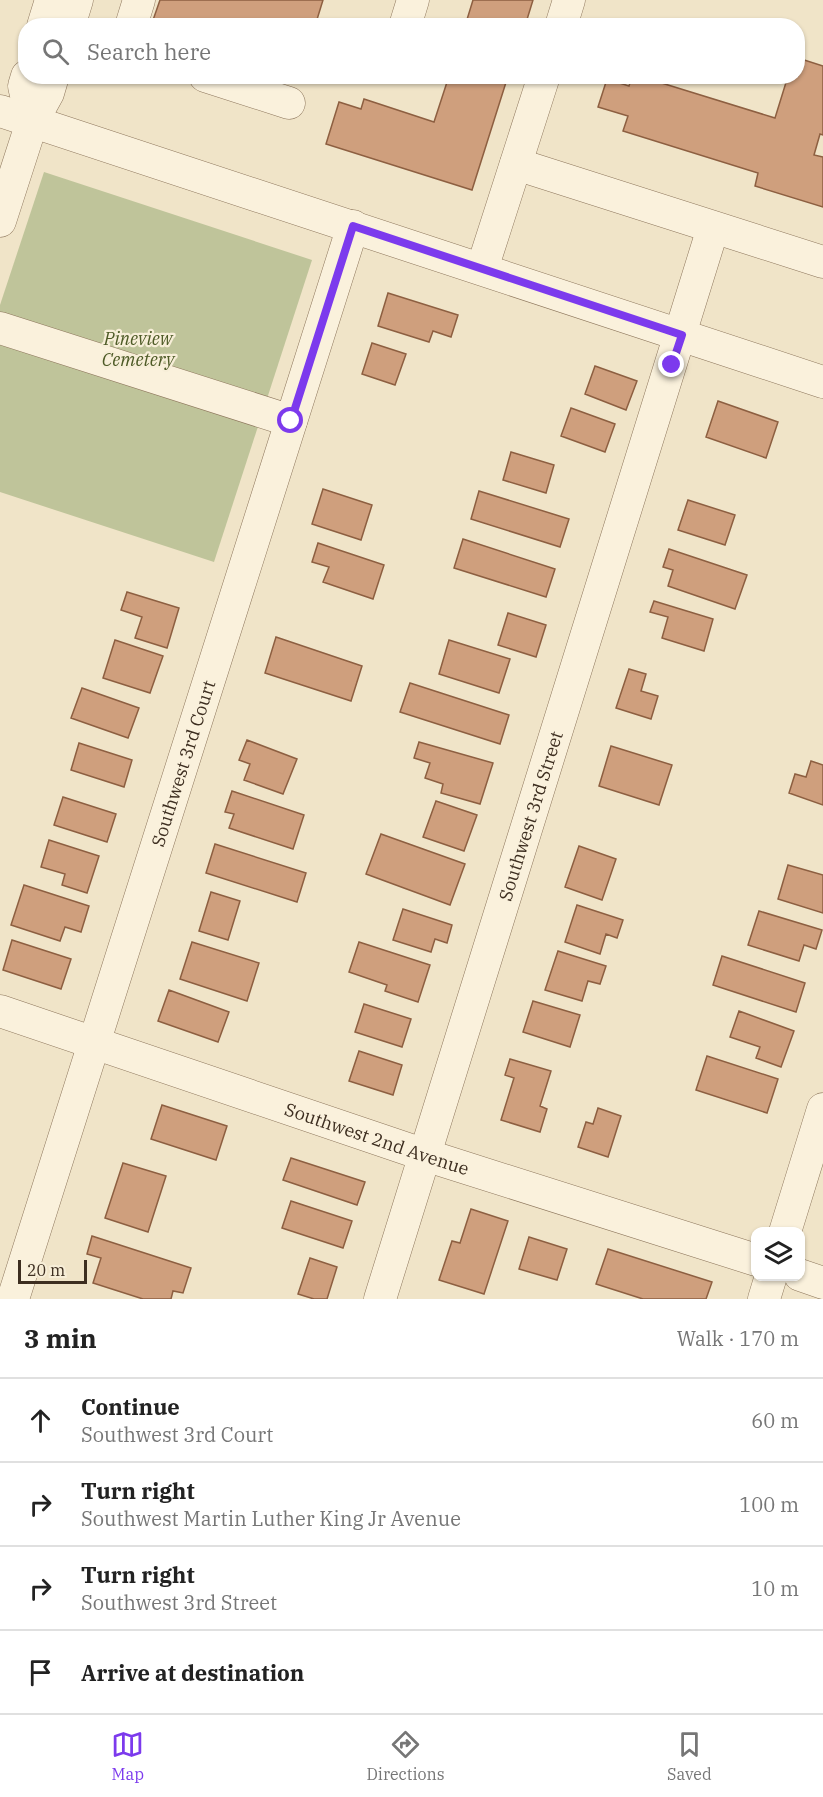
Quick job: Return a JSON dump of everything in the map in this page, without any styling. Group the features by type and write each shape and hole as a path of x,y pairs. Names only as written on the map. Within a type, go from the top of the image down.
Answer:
{"street":[{"path":"45,18 51,0"},
{"path":"71,18 77,0"},
{"path":"133,18 139,0"},
{"path":"407,18 413,0"},
{"path":"563,18 569,0"},
{"path":"25,84 32,122"},
{"path":"0,221 32,122 51,84"},
{"path":"230,84 289,103"},
{"path":"482,269 541,84"},
{"path":"0,111 823,382"},
{"path":"516,165 823,262"},
{"name":"Southwest 3rd Court","path":"13,1299 353,226"},
{"name":"Southwest 3rd Street","path":"380,1299 682,335 713,228"},
{"path":"0,328 291,421"},
{"name":"Southwest 2nd Avenue","path":"0,1011 425,1155 751,1258"},
{"path":"787,1227 823,1109"},
{"path":"805,1276 823,1282"},
{"path":"764,1299 769,1281"}],"green space":[{"name":"Pineview Cemetery","path":"44,172 312,260 214,562 0,492 0,305"}],"building":[{"path":"160,0 323,0 317,18 154,18"},
{"path":"473,0 533,0 527,18 467,18"},
{"path":"805,60 823,66 823,135 820,134 814,155 823,157 823,207 755,186 758,173 623,131 628,116 598,107 605,84 629,86 630,84 665,84 775,118 786,84 805,84"},
{"path":"446,84 505,84 472,190 326,144 339,102 361,109 364,99 434,122"},
{"path":"388,293 458,315 451,337 433,331 429,342 378,326"},
{"path":"372,343 406,354 395,385 362,374"},
{"path":"595,366 637,381 626,410 585,394"},
{"path":"718,401 778,422 766,458 706,437"},
{"path":"571,408 615,424 605,452 561,436"},
{"path":"511,452 554,465 546,493 503,480"},
{"path":"323,489 372,505 361,540 312,524"},
{"path":"479,491 569,519 560,547 471,519"},
{"path":"688,500 735,515 725,545 678,530"},
{"path":"463,539 555,569 546,597 454,568"},
{"path":"318,543 384,565 373,599 323,582 329,567 312,562"},
{"path":"669,549 747,575 735,609 668,586 673,570 663,567"},
{"path":"127,592 179,608 167,648 135,638 142,617 121,610"},
{"path":"654,601 713,619 704,651 662,638 668,617 650,612"},
{"path":"508,613 546,625 536,657 498,645"},
{"path":"276,637 362,666 351,701 265,673"},
{"path":"115,640 163,656 150,693 103,678"},
{"path":"449,640 510,659 499,693 439,674"},
{"path":"629,669 646,674 641,691 658,696 651,719 616,708"},
{"path":"410,683 509,715 500,744 400,712"},
{"path":"82,688 139,708 128,738 71,718"},
{"path":"247,740 297,759 283,794 244,780 250,764 239,760"},
{"path":"419,742 493,763 480,804 441,793 443,784 425,778 430,763 414,758"},
{"path":"79,743 132,760 124,787 71,770"},
{"path":"611,746 672,765 659,805 599,786"},
{"path":"811,761 823,765 823,805 789,793 795,774 806,777"},
{"path":"232,791 304,815 293,849 229,828 234,814 225,812"},
{"path":"63,797 116,814 107,842 54,825"},
{"path":"436,801 477,815 464,851 423,837"},
{"path":"381,834 465,864 450,905 366,874"},
{"path":"49,840 99,856 87,893 62,885 65,874 41,867"},
{"path":"215,844 306,873 297,902 206,873"},
{"path":"579,846 616,859 602,900 565,887"},
{"path":"788,865 823,875 823,913 778,899"},
{"path":"24,885 89,906 81,932 65,927 60,941 11,925"},
{"path":"211,892 240,901 228,940 199,931"},
{"path":"577,905 623,920 617,938 606,934 600,954 565,942"},
{"path":"403,909 452,925 447,943 435,939 431,952 393,940"},
{"path":"759,911 822,930 816,949 804,945 799,961 748,945"},
{"path":"12,940 71,959 61,989 3,970"},
{"path":"192,942 259,963 247,1001 180,979"},
{"path":"359,942 430,965 418,1002 385,991 387,985 349,972"},
{"path":"558,951 606,966 600,984 588,981 582,1001 545,990"},
{"path":"722,956 805,983 796,1012 713,985"},
{"path":"169,990 229,1012 218,1042 158,1021"},
{"path":"533,1001 580,1015 570,1047 523,1032"},
{"path":"364,1004 411,1019 402,1047 355,1032"},
{"path":"739,1011 794,1031 781,1067 756,1058 760,1047 730,1037"},
{"path":"359,1051 402,1065 393,1095 349,1081"},
{"path":"707,1056 778,1079 767,1113 696,1090"},
{"path":"510,1059 551,1071 540,1106 547,1109 540,1132 501,1120 514,1078 505,1075"},
{"path":"162,1105 227,1126 216,1160 151,1139"},
{"path":"598,1108 621,1116 608,1157 578,1147 586,1122 593,1124"},
{"path":"291,1158 365,1182 357,1205 283,1180"},
{"path":"123,1163 166,1176 148,1232 105,1218"},
{"path":"291,1201 352,1221 343,1248 282,1228"},
{"path":"471,1209 508,1221 484,1294 439,1280 452,1241 460,1243"},
{"path":"92,1236 191,1268 183,1293 173,1291 171,1299 143,1299 93,1283 101,1258 87,1254"},
{"path":"529,1237 567,1249 557,1280 519,1269"},
{"path":"608,1249 712,1282 706,1299 643,1299 596,1284"},
{"path":"310,1258 337,1267 327,1299 314,1299 298,1294"}],"route":[{"path":"291,421 353,226 682,335 672,365"}]}
